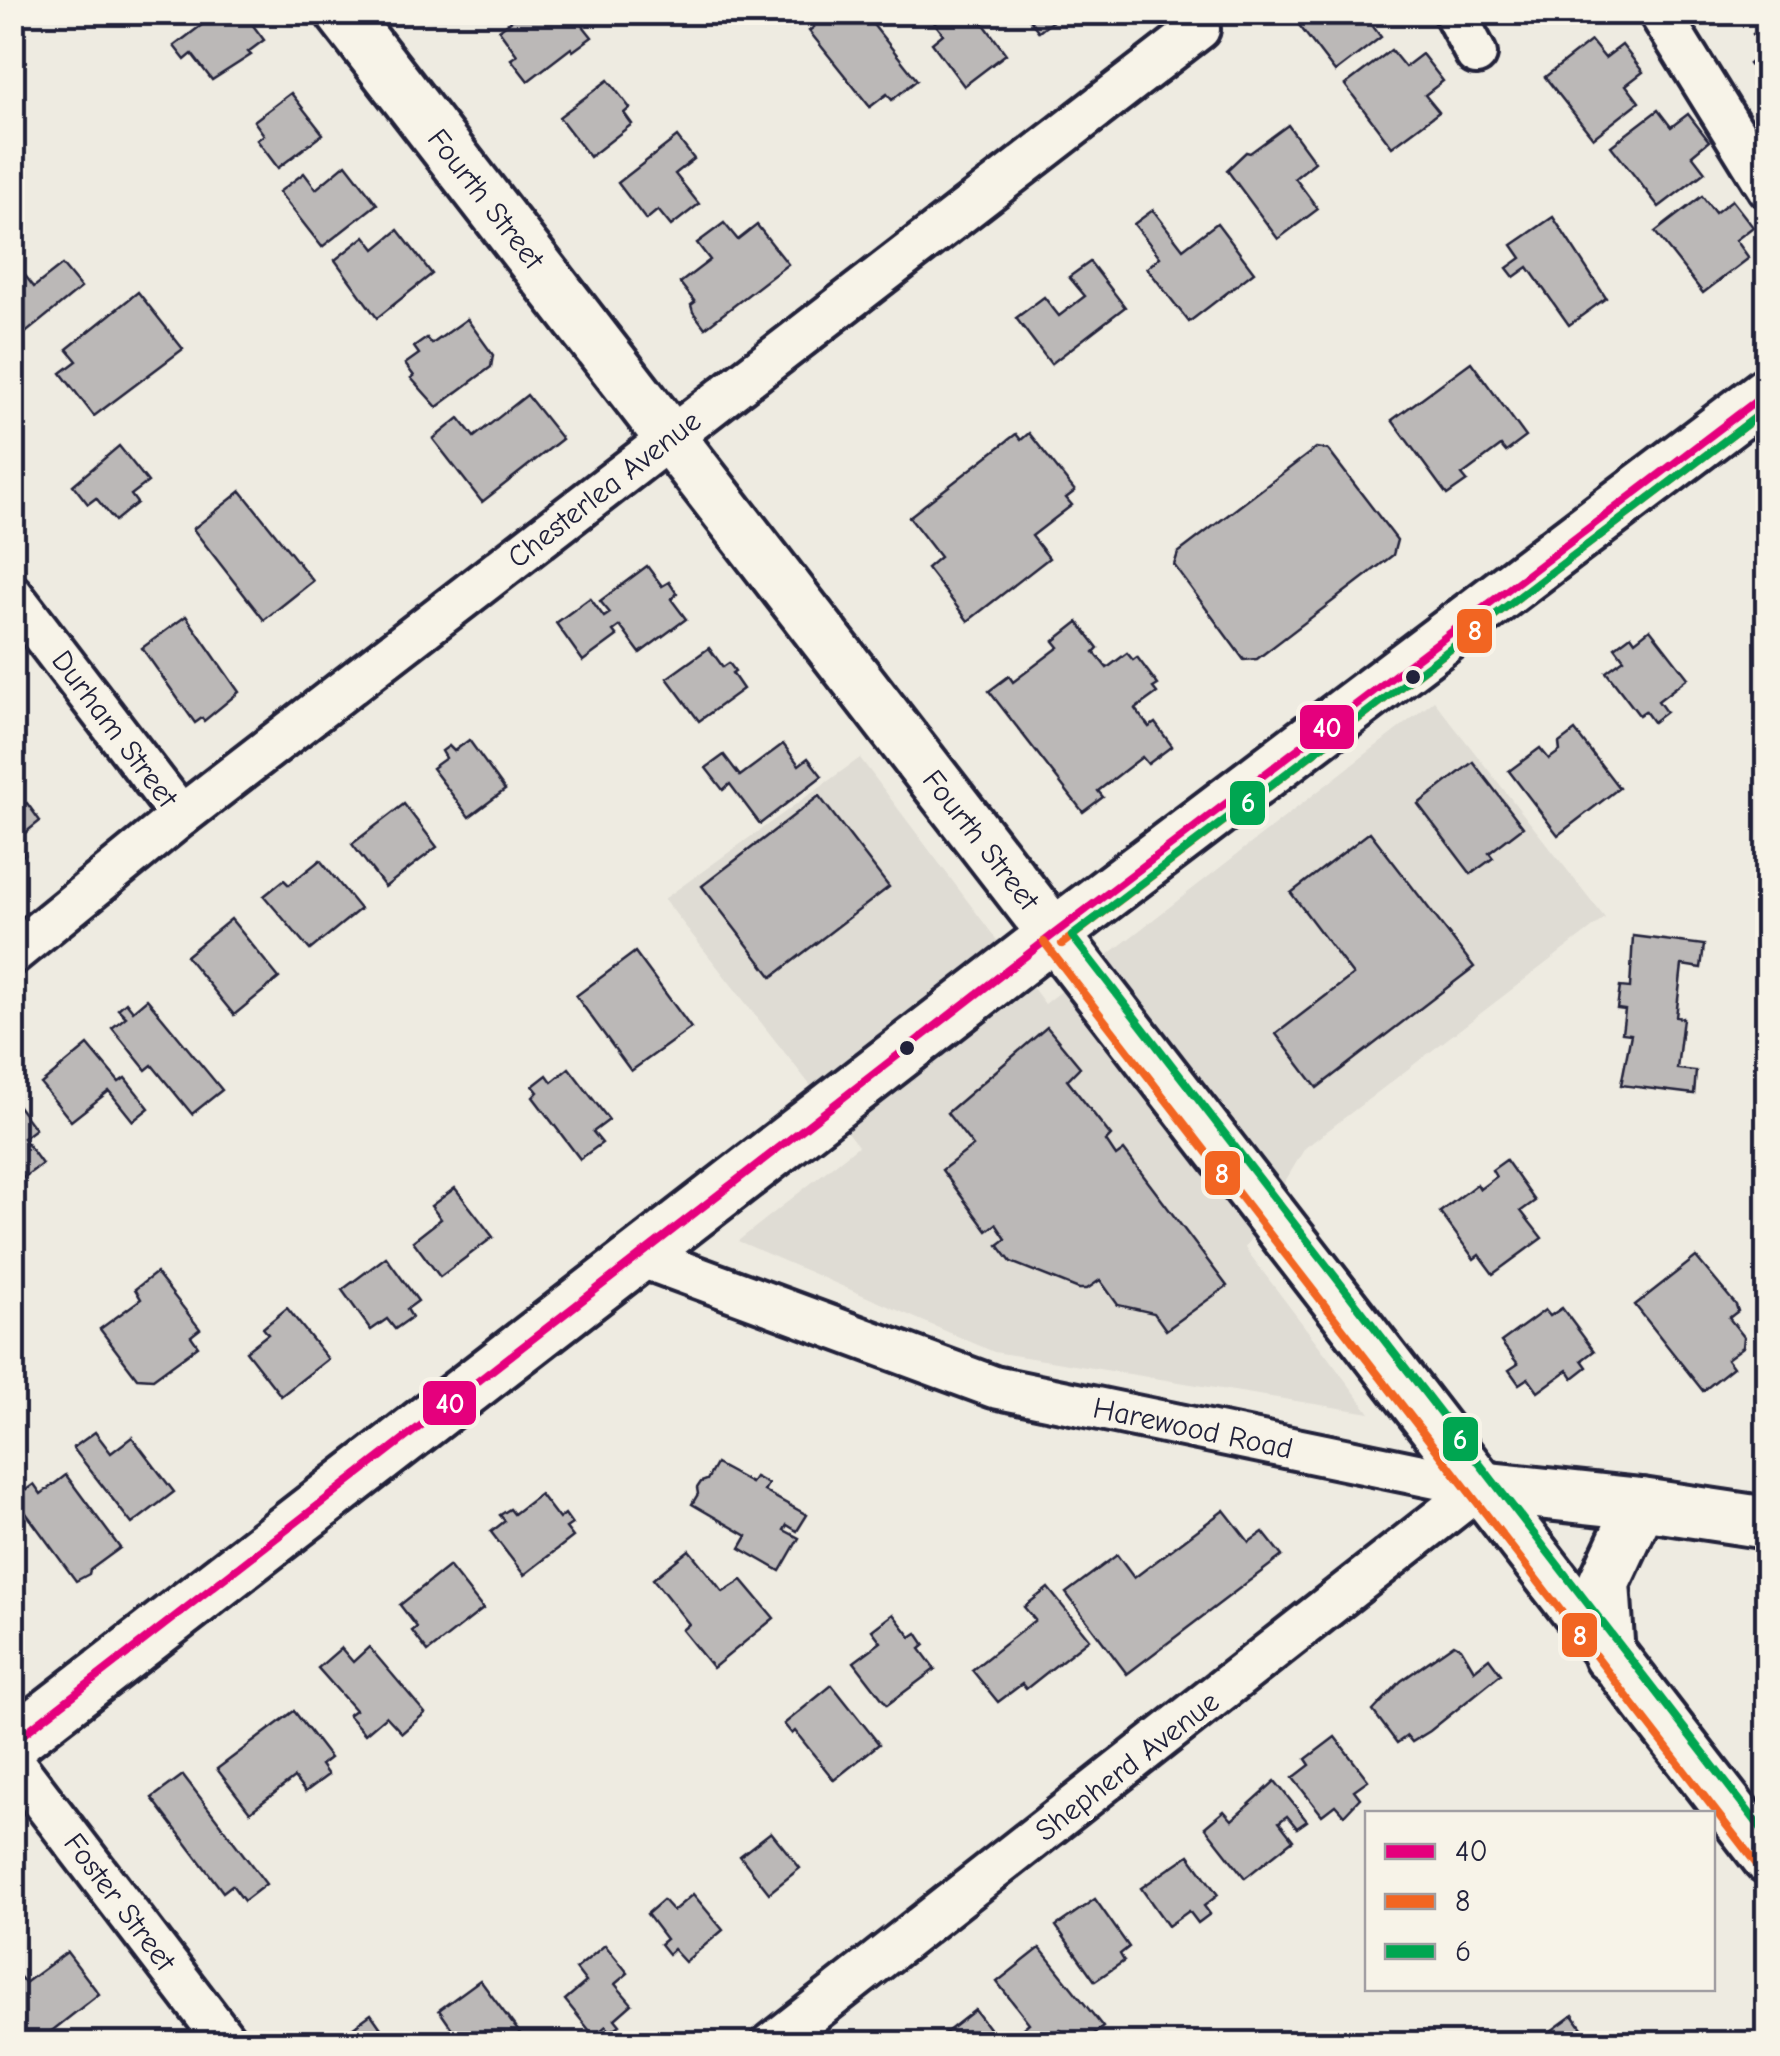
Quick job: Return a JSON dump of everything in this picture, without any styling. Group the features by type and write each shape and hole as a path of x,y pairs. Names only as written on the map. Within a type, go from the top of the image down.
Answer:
{"street":[{"name":"Fourth Street","path":"342,12 1768,1858"},
{"path":"1454,12 1476,54"},
{"path":"1659,12 1768,188"},
{"name":"Chesterlea Avenue","path":"12,954 181,816 1200,29"},
{"path":"12,1743 1054,934 1768,392"},
{"name":"Durham Street","path":"12,595 181,816"},
{"name":"Harewood Road","path":"639,1256 994,1387 1480,1487 1641,1504 1768,1523"},
{"name":"Shepherd Avenue","path":"772,2044 1480,1487"},
{"path":"1609,1656 1604,1583 1641,1504"},
{"name":"Foster Street","path":"12,1762 228,2044"}],"shaded area":[{"path":"1434,701 1605,918 1305,1148 1245,1248 1370,1413 994,1352 738,1241 858,1146 664,899 860,758 1045,1004"}],"building":[{"path":"219,12 243,12 264,40 248,52 251,55 212,80 192,54 185,60 174,46"},
{"path":"522,12 572,12 592,37 528,81 511,59 517,55 499,30"},
{"path":"802,12 863,12 917,80 892,100 887,94 870,107 809,31 814,27"},
{"path":"943,12 956,12 962,20 975,12 1006,54 964,86 932,43 943,34 933,21"},
{"path":"1024,12 1064,12 1039,32"},
{"path":"1289,12 1377,12 1368,20 1381,37 1335,72"},
{"path":"1768,23 1768,89 1749,64 1766,51 1753,34"},
{"path":"1591,41 1605,58 1622,45 1643,72 1626,85 1639,102 1593,138 1545,77"},
{"path":"1391,50 1405,67 1422,54 1443,81 1425,95 1439,112 1392,147 1345,85"},
{"path":"608,80 630,108 624,113 632,124 590,157 559,117"},
{"path":"291,93 323,134 278,168 257,140 264,135 254,121"},
{"path":"1658,110 1671,127 1688,114 1709,141 1692,155 1705,172 1659,207 1611,146"},
{"path":"1288,125 1315,162 1295,178 1318,209 1278,239 1227,170 1246,152 1250,153"},
{"path":"677,137 694,159 675,174 699,204 671,226 658,210 646,220 618,183"},
{"path":"346,164 377,204 322,247 279,192 304,173 316,189"},
{"path":"1702,196 1715,213 1732,200 1753,227 1736,240 1749,258 1703,293 1655,232"},
{"path":"1153,210 1183,249 1217,223 1254,272 1189,322 1147,268 1160,257 1134,224"},
{"path":"1553,217 1606,298 1569,325 1528,267 1514,277 1507,268 1521,258 1512,245"},
{"path":"724,223 738,240 757,225 788,264 705,328 693,312 691,305 695,302 680,283 710,260 697,243"},
{"path":"398,230 432,274 377,318 335,260 365,236 375,249"},
{"path":"1090,262 1125,307 1051,364 1016,318 1044,297 1059,316 1085,296 1069,277"},
{"path":"62,265 81,288 12,344 12,275 20,269 34,287"},
{"path":"138,292 183,349 94,416 61,373 77,361 67,349"},
{"path":"467,319 493,355 491,367 437,407 411,378 414,376 405,364 419,354 414,347 427,338 432,344"},
{"path":"1471,362 1526,437 1506,452 1501,446 1462,475 1467,481 1447,495 1392,420"},
{"path":"527,395 562,439 482,502 433,439 459,418 474,437"},
{"path":"1029,433 1075,491 1066,498 1072,505 1032,536 1049,558 968,621 927,568 940,557 909,517 1016,434 1021,440"},
{"path":"119,446 148,482 131,495 137,503 115,521 96,498 88,504 73,485"},
{"path":"1316,448 1328,450 1397,540 1393,555 1257,659 1244,660 1174,565 1178,553"},
{"path":"241,491 313,581 264,620 193,529"},
{"path":"647,566 662,586 669,582 677,594 671,599 686,619 640,653 620,626 613,631 617,636 583,661 556,623 590,598 604,617 610,613 600,601"},
{"path":"186,616 239,692 204,721 202,718 195,723 142,648"},
{"path":"1078,622 1098,648 1094,652 1107,668 1127,653 1133,660 1137,657 1158,685 1153,688 1157,693 1135,709 1149,727 1155,723 1172,746 1148,764 1142,757 1098,791 1103,797 1083,812 989,691 1009,676 1013,682 1059,647 1054,641"},
{"path":"1650,629 1688,678 1658,701 1666,712 1653,722 1645,711 1639,715 1606,672 1624,659 1615,647 1631,635 1635,641"},
{"path":"709,648 723,667 729,663 743,689 699,721 667,678"},
{"path":"1575,731 1619,788 1558,835 1509,771 1540,748 1549,759 1560,751 1559,743"},
{"path":"469,740 505,790 469,817 432,768 446,758 442,751 449,746 454,751"},
{"path":"783,744 799,765 808,758 822,776 760,824 730,784 723,790 706,768 724,755 740,776"},
{"path":"1473,762 1523,827 1489,853 1493,858 1471,874 1418,804"},
{"path":"12,785 23,805 27,803 40,821 15,841 25,854 12,864"},
{"path":"819,796 889,887 772,977 702,886"},
{"path":"404,804 437,847 385,887 352,844"},
{"path":"1370,832 1474,967 1317,1088 1276,1034 1353,975 1291,893"},
{"path":"320,860 360,909 310,950 264,896 284,880 289,885"},
{"path":"231,919 279,978 234,1015 186,956"},
{"path":"1633,936 1704,945 1701,968 1682,965 1676,1017 1683,1018 1677,1069 1696,1071 1694,1094 1621,1085 1631,1034 1622,1033 1625,1010 1617,1009 1620,987 1630,988"},
{"path":"635,952 691,1028 631,1071 576,996"},
{"path":"147,999 222,1090 192,1114 152,1065 146,1070 112,1028 126,1017 118,1009 126,1002 133,1011"},
{"path":"1047,1027 1080,1067 1067,1080 1111,1136 1106,1141 1116,1156 1124,1150 1227,1286 1166,1330 1154,1313 1118,1305 1100,1280 1087,1289 1079,1289 1011,1262 998,1245 1006,1239 996,1224 987,1231 942,1170 973,1146 947,1113"},
{"path":"88,1045 119,1082 125,1078 149,1108 133,1121 109,1091 71,1121 41,1084"},
{"path":"569,1068 609,1120 593,1132 602,1143 580,1159 533,1097 538,1092 533,1086 547,1075 552,1082"},
{"path":"18,1106 35,1129 23,1138 42,1164 12,1186 12,1110"},
{"path":"1506,1160 1535,1201 1521,1211 1542,1238 1493,1274 1479,1255 1474,1259 1440,1212 1477,1184 1480,1189 1496,1177 1492,1170"},
{"path":"455,1188 493,1237 440,1277 413,1241 441,1219 431,1206"},
{"path":"386,1257 418,1301 407,1309 412,1317 395,1329 387,1319 371,1330 342,1290"},
{"path":"1696,1257 1736,1305 1738,1311 1729,1318 1744,1337 1743,1347 1727,1359 1733,1367 1703,1391 1635,1305"},
{"path":"156,1273 200,1329 191,1336 198,1346 153,1379 137,1378 100,1329 141,1299 135,1289"},
{"path":"287,1308 328,1359 281,1396 246,1351 268,1334 263,1328"},
{"path":"1562,1308 1594,1351 1582,1360 1587,1367 1573,1378 1568,1370 1538,1392 1528,1378 1519,1384 1509,1370 1518,1364 1501,1342 1545,1310 1550,1316"},
{"path":"95,1432 111,1453 132,1437 174,1492 132,1524 73,1448"},
{"path":"716,1464 751,1483 755,1477 768,1484 764,1491 807,1515 797,1531 787,1525 784,1530 799,1538 780,1571 740,1548 747,1536 692,1504 697,1488"},
{"path":"66,1475 120,1548 76,1581 15,1498 34,1484 41,1494"},
{"path":"540,1494 559,1519 565,1514 572,1524 566,1528 573,1537 524,1575 491,1532 505,1521 500,1515 510,1509 514,1514"},
{"path":"1224,1510 1249,1542 1263,1532 1282,1556 1127,1674 1066,1593 1117,1555 1134,1578"},
{"path":"689,1550 723,1592 742,1580 774,1618 713,1668 682,1630 689,1624 653,1579"},
{"path":"449,1566 483,1609 428,1652 412,1631 417,1627 400,1605"},
{"path":"1048,1588 1089,1639 1026,1689 1022,1684 998,1702 972,1670 1035,1620 1024,1607"},
{"path":"893,1614 911,1637 917,1633 925,1645 920,1649 935,1669 887,1705 854,1662 881,1642 872,1630"},
{"path":"1454,1644 1461,1648 1474,1670 1489,1658 1501,1674 1430,1731 1412,1742 1407,1736 1397,1743 1373,1711 1401,1681"},
{"path":"369,1647 425,1713 402,1733 386,1716 365,1734 348,1715 355,1710 318,1668 341,1648 353,1662"},
{"path":"832,1685 879,1744 834,1780 795,1731 792,1734 784,1724"},
{"path":"294,1711 330,1758 321,1765 328,1775 305,1792 294,1778 250,1812 217,1769"},
{"path":"1335,1737 1368,1780 1354,1790 1360,1798 1344,1815 1335,1805 1322,1815 1293,1778 1310,1765 1306,1759"},
{"path":"183,1775 266,1884 244,1901 232,1885 223,1892 152,1798"},
{"path":"1275,1781 1307,1821 1297,1828 1287,1816 1279,1822 1293,1840 1245,1878 1205,1827 1224,1811 1232,1820"},
{"path":"771,1832 800,1868 769,1893 740,1856"},
{"path":"1189,1855 1218,1895 1204,1906 1210,1914 1198,1923 1189,1911 1168,1926 1141,1888"},
{"path":"693,1894 723,1930 685,1962 673,1949 668,1954 660,1944 666,1939 647,1914 663,1900 673,1911"},
{"path":"1095,1899 1129,1947 1120,1954 1124,1961 1095,1981 1056,1926"},
{"path":"605,1945 628,1973 615,1984 632,2004 615,2019 620,2025 610,2032 606,2026 594,2036 565,2000 586,1982 576,1969"},
{"path":"1040,1948 1103,2027 1082,2044 1071,2044 1060,2029 1042,2044 1034,2044 1023,2028 1029,2023 997,1982"},
{"path":"67,1952 99,1994 31,2044 12,2019 12,1983 20,1977 25,1983"},
{"path":"480,1980 528,2044 489,2044 481,2033 464,2044 450,2026 439,2010"},
{"path":"975,2010 1001,2044 933,2044 943,2035"},
{"path":"371,2014 392,2044 334,2044 333,2042"},
{"path":"1573,2015 1593,2044 1533,2044"}],"transit line":[{"name":"40","path":"12,1743 1054,934 1768,392"},
{"name":"8","path":"1062,944 1768,408"},
{"name":"6","path":"1768,408 1072,936 1768,1837"},
{"name":"8","path":"1044,942 1758,1866"}]}
